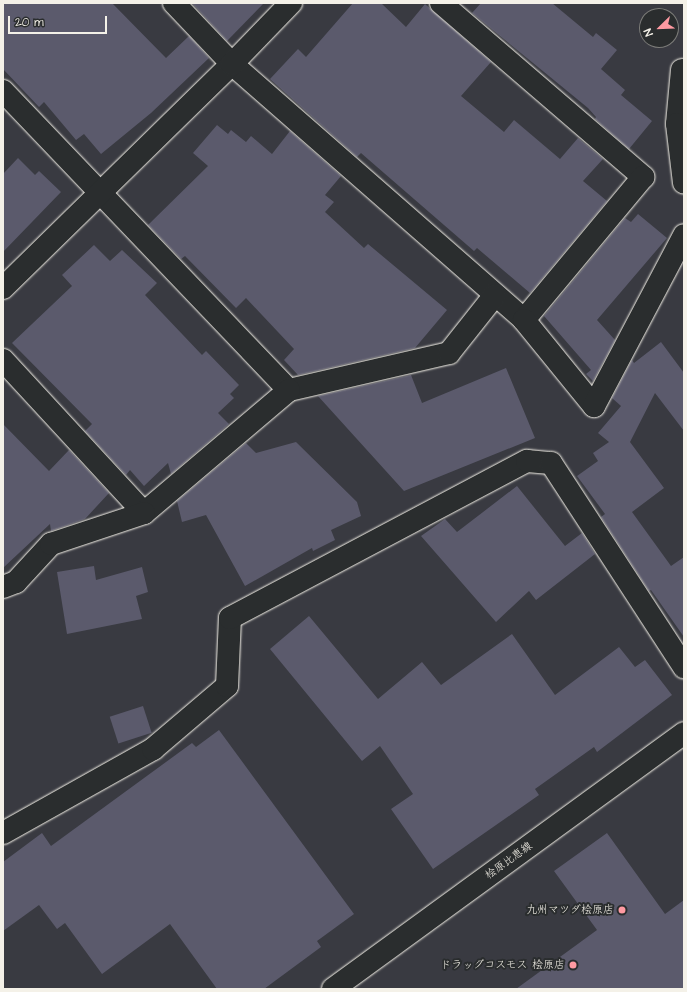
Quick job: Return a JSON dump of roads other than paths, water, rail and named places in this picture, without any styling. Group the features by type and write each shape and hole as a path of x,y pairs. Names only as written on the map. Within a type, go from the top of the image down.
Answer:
{"street":[{"path":"174,3 232,64 524,320 594,406 684,235"},
{"path":"3,288 232,64 290,3"},
{"path":"441,3 643,177 524,320"},
{"path":"682,70 677,124 684,183"},
{"path":"3,91 289,390"},
{"path":"3,587 16,582 51,544 144,513 289,390 449,353 495,295"},
{"path":"3,360 144,513"},
{"path":"3,833 153,749 227,686 230,618 527,461 550,463 684,667"},
{"name":"桧原比恵線","path":"333,989 684,733"}],"place":[{"name":"九州マツダ桧原店","path":"622,910"},
{"name":"ドラッグコスモス 桧原店","path":"573,965"}]}
